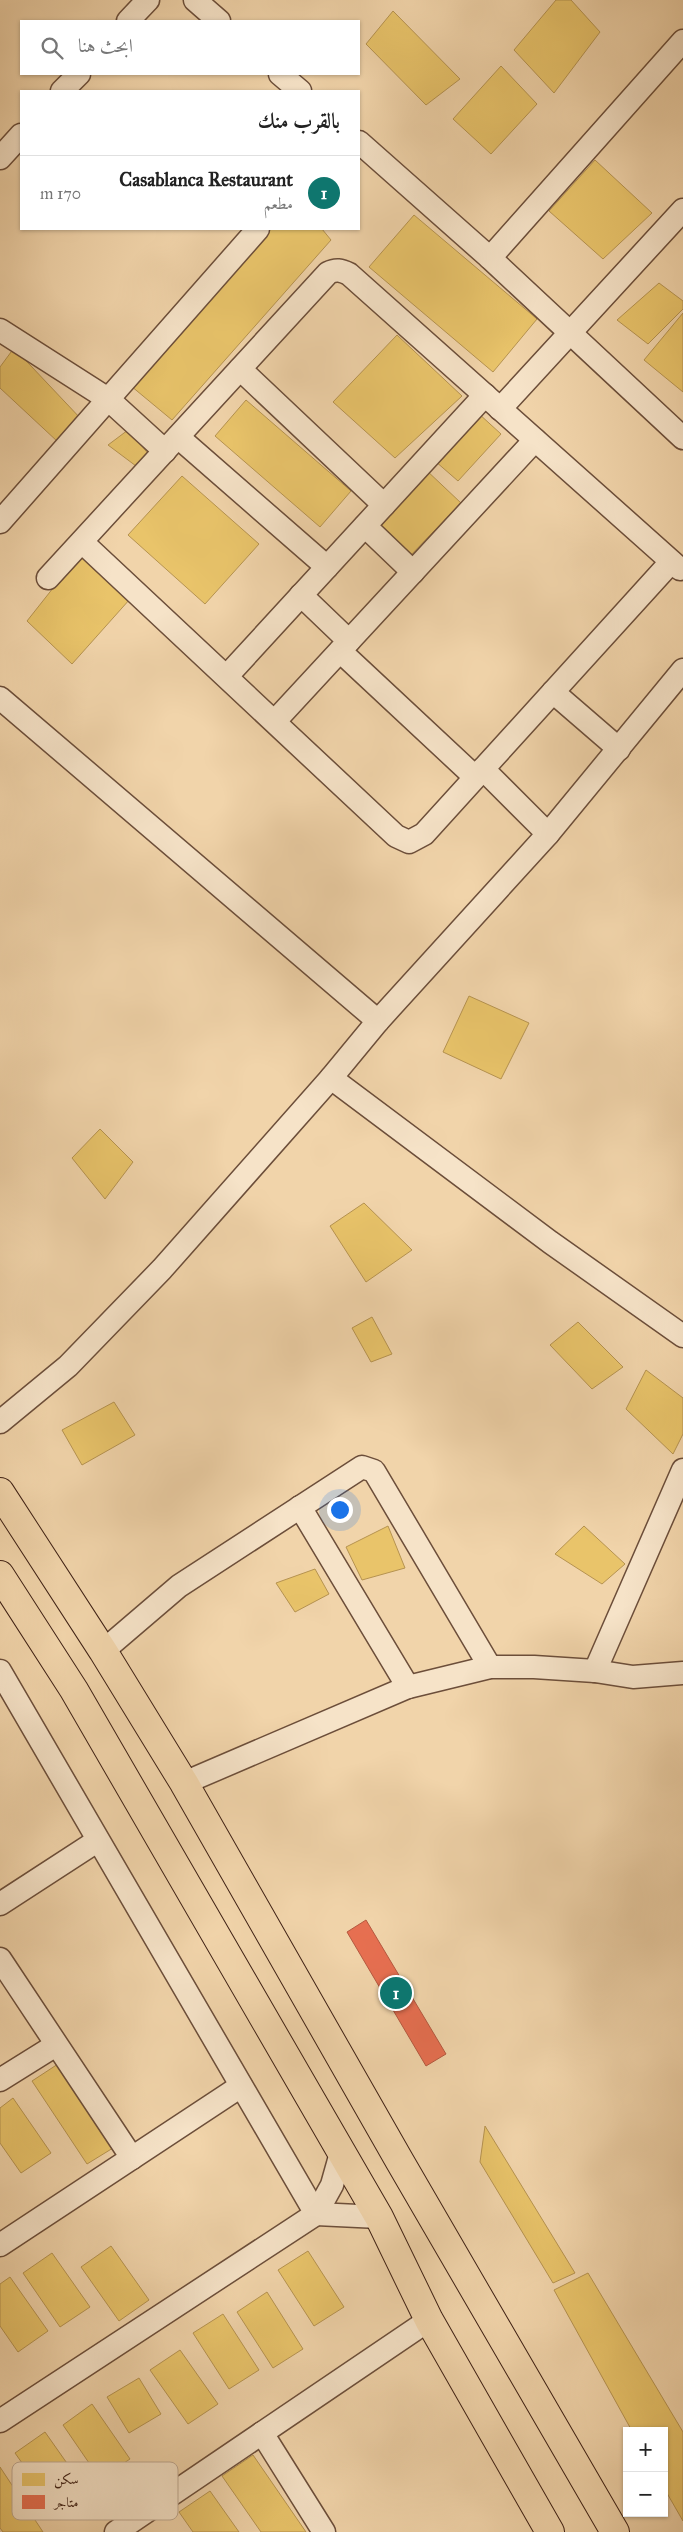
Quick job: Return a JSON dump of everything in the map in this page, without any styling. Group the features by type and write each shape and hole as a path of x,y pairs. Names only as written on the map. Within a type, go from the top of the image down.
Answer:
{"main road":[{"path":"0,1492 103,1651 184,1783 615,2532"},
{"path":"0,1575 74,1690 378,2217 429,2320 550,2532"}],"street":[{"path":"129,20 148,0"},
{"path":"194,0 218,20"},
{"path":"490,258 683,41"},
{"path":"63,90 78,75"},
{"path":"281,75 299,90"},
{"path":"0,158 20,136"},
{"path":"360,143 490,258 683,438"},
{"path":"227,676 384,505 493,402 570,333 683,210"},
{"path":"0,522 257,230"},
{"path":"48,578 328,273 342,270 676,566 553,692 424,834 415,840 404,842 82,542"},
{"path":"0,330 108,398 172,444 327,567"},
{"path":"240,369 384,505"},
{"path":"275,722 535,440"},
{"path":"365,526 413,572"},
{"path":"301,595 344,646 479,773 548,834"},
{"path":"0,1422 68,1366 162,1270 331,1078 378,1021 548,834 683,670"},
{"path":"553,692 619,749"},
{"path":"0,698 378,1021"},
{"path":"331,1078 550,1242 683,1336"},
{"path":"103,1651 179,1586 356,1469 362,1467 374,1471 490,1667"},
{"path":"595,1671 683,1470"},
{"path":"300,1507 408,1687"},
{"path":"184,1783 408,1687 490,1667 534,1667 595,1671 633,1677 683,1674"},
{"path":"0,1671 97,1841 316,2214"},
{"path":"0,1904 97,1841"},
{"path":"0,1959 132,2158"},
{"path":"0,2080 56,2044"},
{"path":"0,2245 241,2086"},
{"path":"0,2421 316,2214 332,2185 341,2153"},
{"path":"316,2214 378,2217"},
{"path":"178,2490 429,2320"},
{"path":"262,2433 324,2532"},
{"path":"116,2532 134,2520"}],"building: سكن":[{"path":"556,0 571,0 600,32 554,93 514,50"},
{"path":"393,11 460,79 426,105 366,44"},
{"path":"501,66 537,104 491,154 453,119"},
{"path":"595,160 652,213 603,259 549,211"},
{"path":"414,215 537,319 493,372 369,267"},
{"path":"267,230 323,230 331,240 172,420 131,386"},
{"path":"659,283 683,301 683,309 648,344 617,320"},
{"path":"683,313 683,392 644,360"},
{"path":"397,335 462,396 395,458 333,402"},
{"path":"14,348 82,420 58,442 0,388 0,367"},
{"path":"246,400 351,491 320,527 215,436"},
{"path":"478,413 501,434 458,481 435,461"},
{"path":"128,430 151,457 136,466 108,445"},
{"path":"424,468 461,503 409,557 373,523"},
{"path":"182,476 259,544 205,604 128,535"},
{"path":"80,554 130,599 72,664 27,621"},
{"path":"469,996 529,1023 501,1079 443,1052"},
{"path":"100,1129 133,1162 105,1199 72,1158"},
{"path":"364,1203 412,1250 366,1282 330,1226"},
{"path":"372,1317 392,1354 371,1362 352,1328"},
{"path":"578,1322 623,1367 592,1389 550,1345"},
{"path":"646,1370 683,1398 683,1434 673,1454 626,1409"},
{"path":"114,1402 135,1435 82,1465 62,1430"},
{"path":"388,1526 405,1568 362,1580 346,1547"},
{"path":"584,1526 625,1564 602,1584 555,1554"},
{"path":"315,1569 329,1594 295,1612 276,1583"},
{"path":"58,2064 113,2148 87,2164 32,2081"},
{"path":"13,2098 51,2153 21,2173 0,2143 0,2108"},
{"path":"485,2126 575,2273 553,2283 480,2162"},
{"path":"111,2246 149,2300 119,2321 81,2267"},
{"path":"308,2251 344,2307 314,2326 278,2270"},
{"path":"52,2253 90,2307 60,2327 23,2273"},
{"path":"588,2273 683,2432 683,2521 668,2495 668,2427 630,2427 554,2290"},
{"path":"10,2277 48,2331 18,2352 0,2326 0,2284"},
{"path":"267,2292 303,2349 273,2368 237,2312"},
{"path":"223,2314 259,2370 229,2389 193,2333"},
{"path":"180,2350 218,2404 188,2424 150,2370"},
{"path":"139,2378 161,2414 129,2433 107,2397"},
{"path":"92,2404 130,2459 126,2462 88,2462 63,2425"},
{"path":"45,2432 66,2462 21,2462 15,2453"},
{"path":"253,2455 306,2532 261,2532 222,2476"},
{"path":"0,2467 12,2485 12,2520 35,2520 43,2532 3,2532 0,2528"},
{"path":"210,2491 239,2532 193,2532 179,2512"}],"building: متاجر":[{"path":"366,1920 446,2054 426,2066 347,1932"}],"place":[{"name":"Casablanca Restaurant","path":"396,1993"}]}
